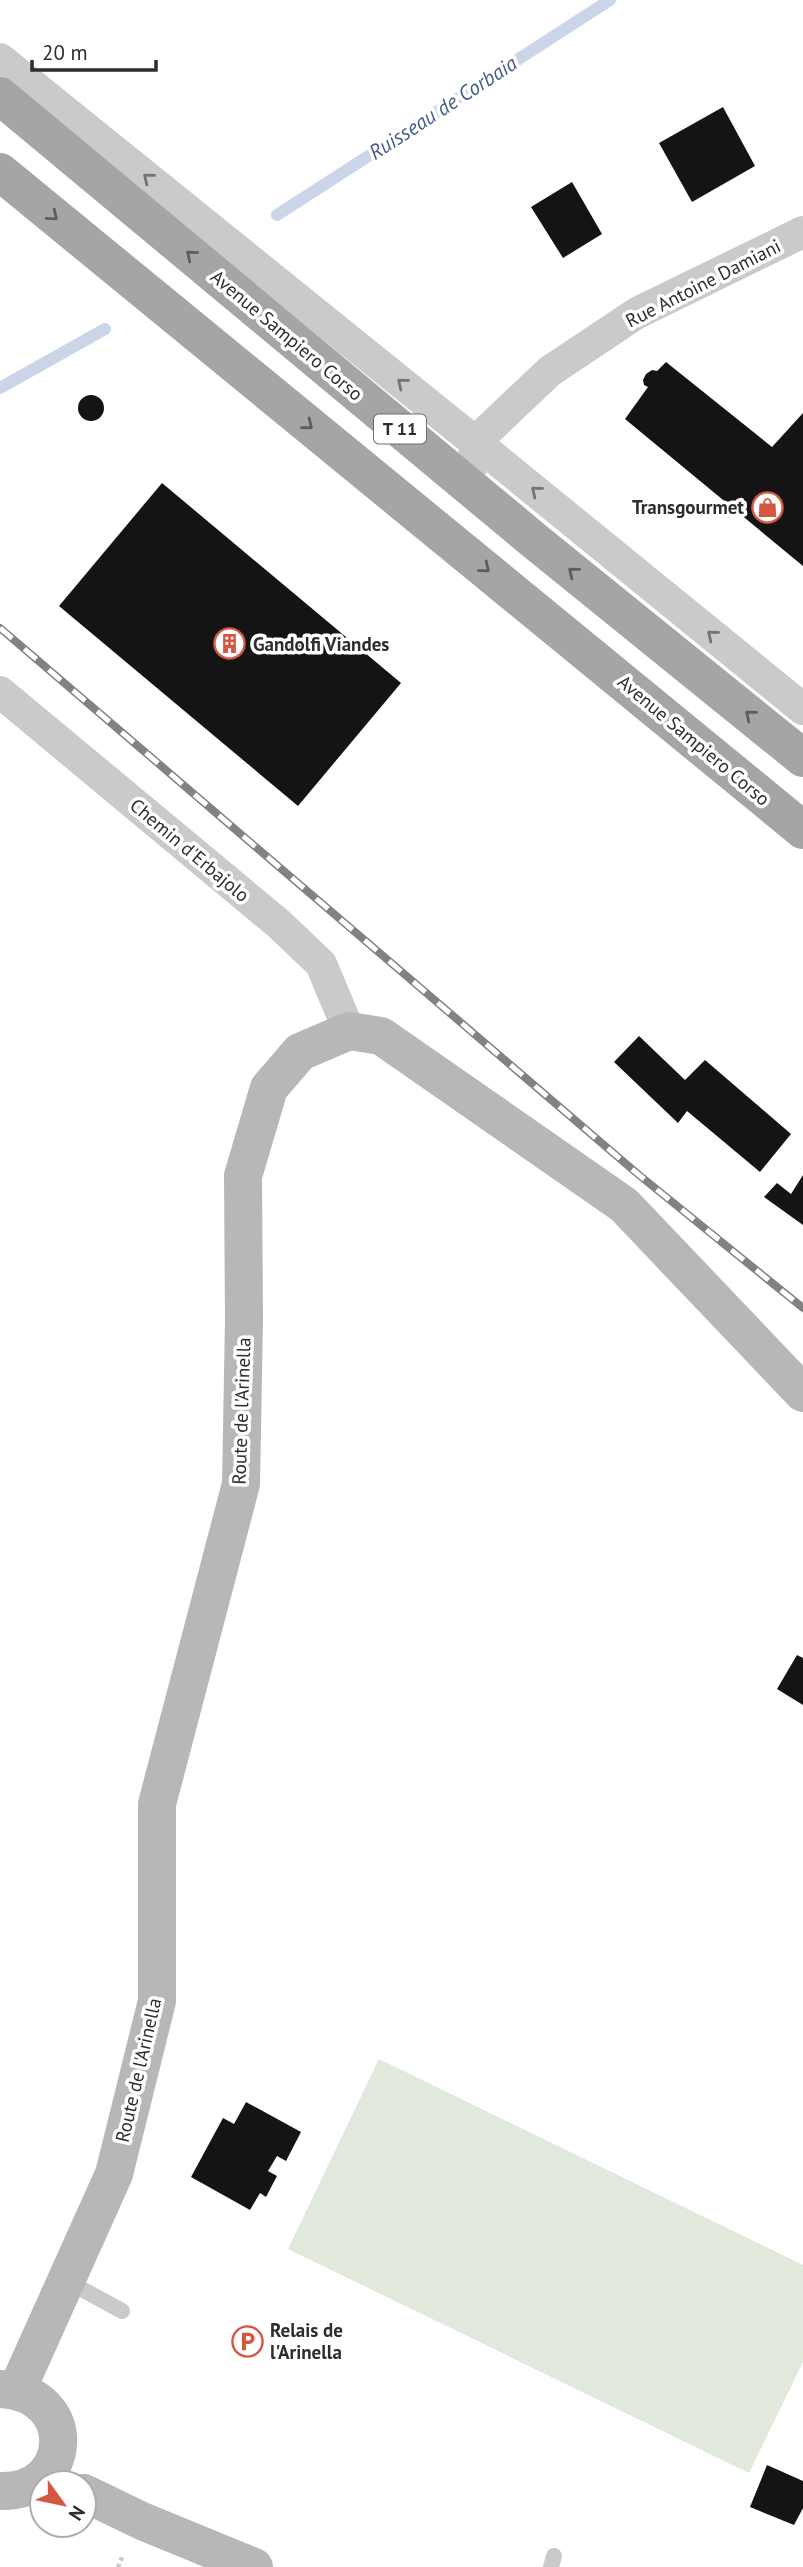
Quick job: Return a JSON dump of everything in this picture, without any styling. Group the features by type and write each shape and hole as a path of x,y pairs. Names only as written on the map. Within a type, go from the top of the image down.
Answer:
{"main road":[{"name":"Avenue Sampiero Corso","path":"0,96 473,489 803,758"},
{"name":"Avenue Sampiero Corso","path":"0,172 803,830"}],"street":[{"path":"0,59 803,709"},
{"name":"Rue Antoine Damiani","path":"475,442 550,371 637,313 803,232"},
{"path":"473,489 475,442"},
{"name":"Chemin d'Erbajolo","path":"0,692 279,924 321,964 349,1031"},
{"path":"349,1031 381,1036 399,1047 624,1205 803,1393"},
{"name":"Route de l'Arinella","path":"55,2469 58,2442 56,2424 47,2408 34,2396 9,2389 67,2281 114,2174 157,2001 157,1804 241,1484 243,1176 269,1088 300,1052 349,1031"},
{"name":"Route de l'Arinella","path":"0,2491 15,2492 28,2487"},
{"path":"98,2500 254,2567"}],"lane":[{"path":"67,2281 122,2311"}],"shaded area":[{"path":"379,2059 803,2265 803,2362 749,2473 288,2249"}],"building":[{"path":"723,107 755,166 692,202 659,143"},
{"path":"572,182 602,234 563,258 531,207"},
{"name":"Transgourmet","path":"666,362 772,447 803,413 803,566 625,419 648,387 643,380 646,374 652,370 657,371"},
{"path":"91,395 100,399 104,408 100,417 91,421 82,417 78,408 82,399"},
{"name":"Gandolfi Viandes","path":"162,483 401,683 298,806 59,606"},
{"path":"639,1036 685,1080 705,1060 791,1134 760,1172 687,1111 678,1123 614,1062"},
{"path":"803,1175 803,1225 764,1197 777,1183 791,1194"},
{"path":"797,1655 803,1658 803,1705 777,1689"},
{"path":"246,2102 301,2132 286,2161 277,2156 268,2171 277,2176 266,2197 260,2193 250,2210 191,2177 223,2118 234,2124"},
{"path":"767,2465 803,2481 803,2508 794,2525 750,2507"}],"waterway":[{"name":"Ruisseau de Corbaia","path":"277,215 610,0"},
{"name":"Ruisseau de Corbaia","path":"0,388 105,329"}],"railway":[{"path":"0,628 639,1175 803,1308"}],"place":[{"name":"Transgourmet","path":"767,507"},
{"name":"Gandolfi Viandes","path":"230,644"},
{"name":"Relais de l'Arinella","path":"247,2341"}]}
